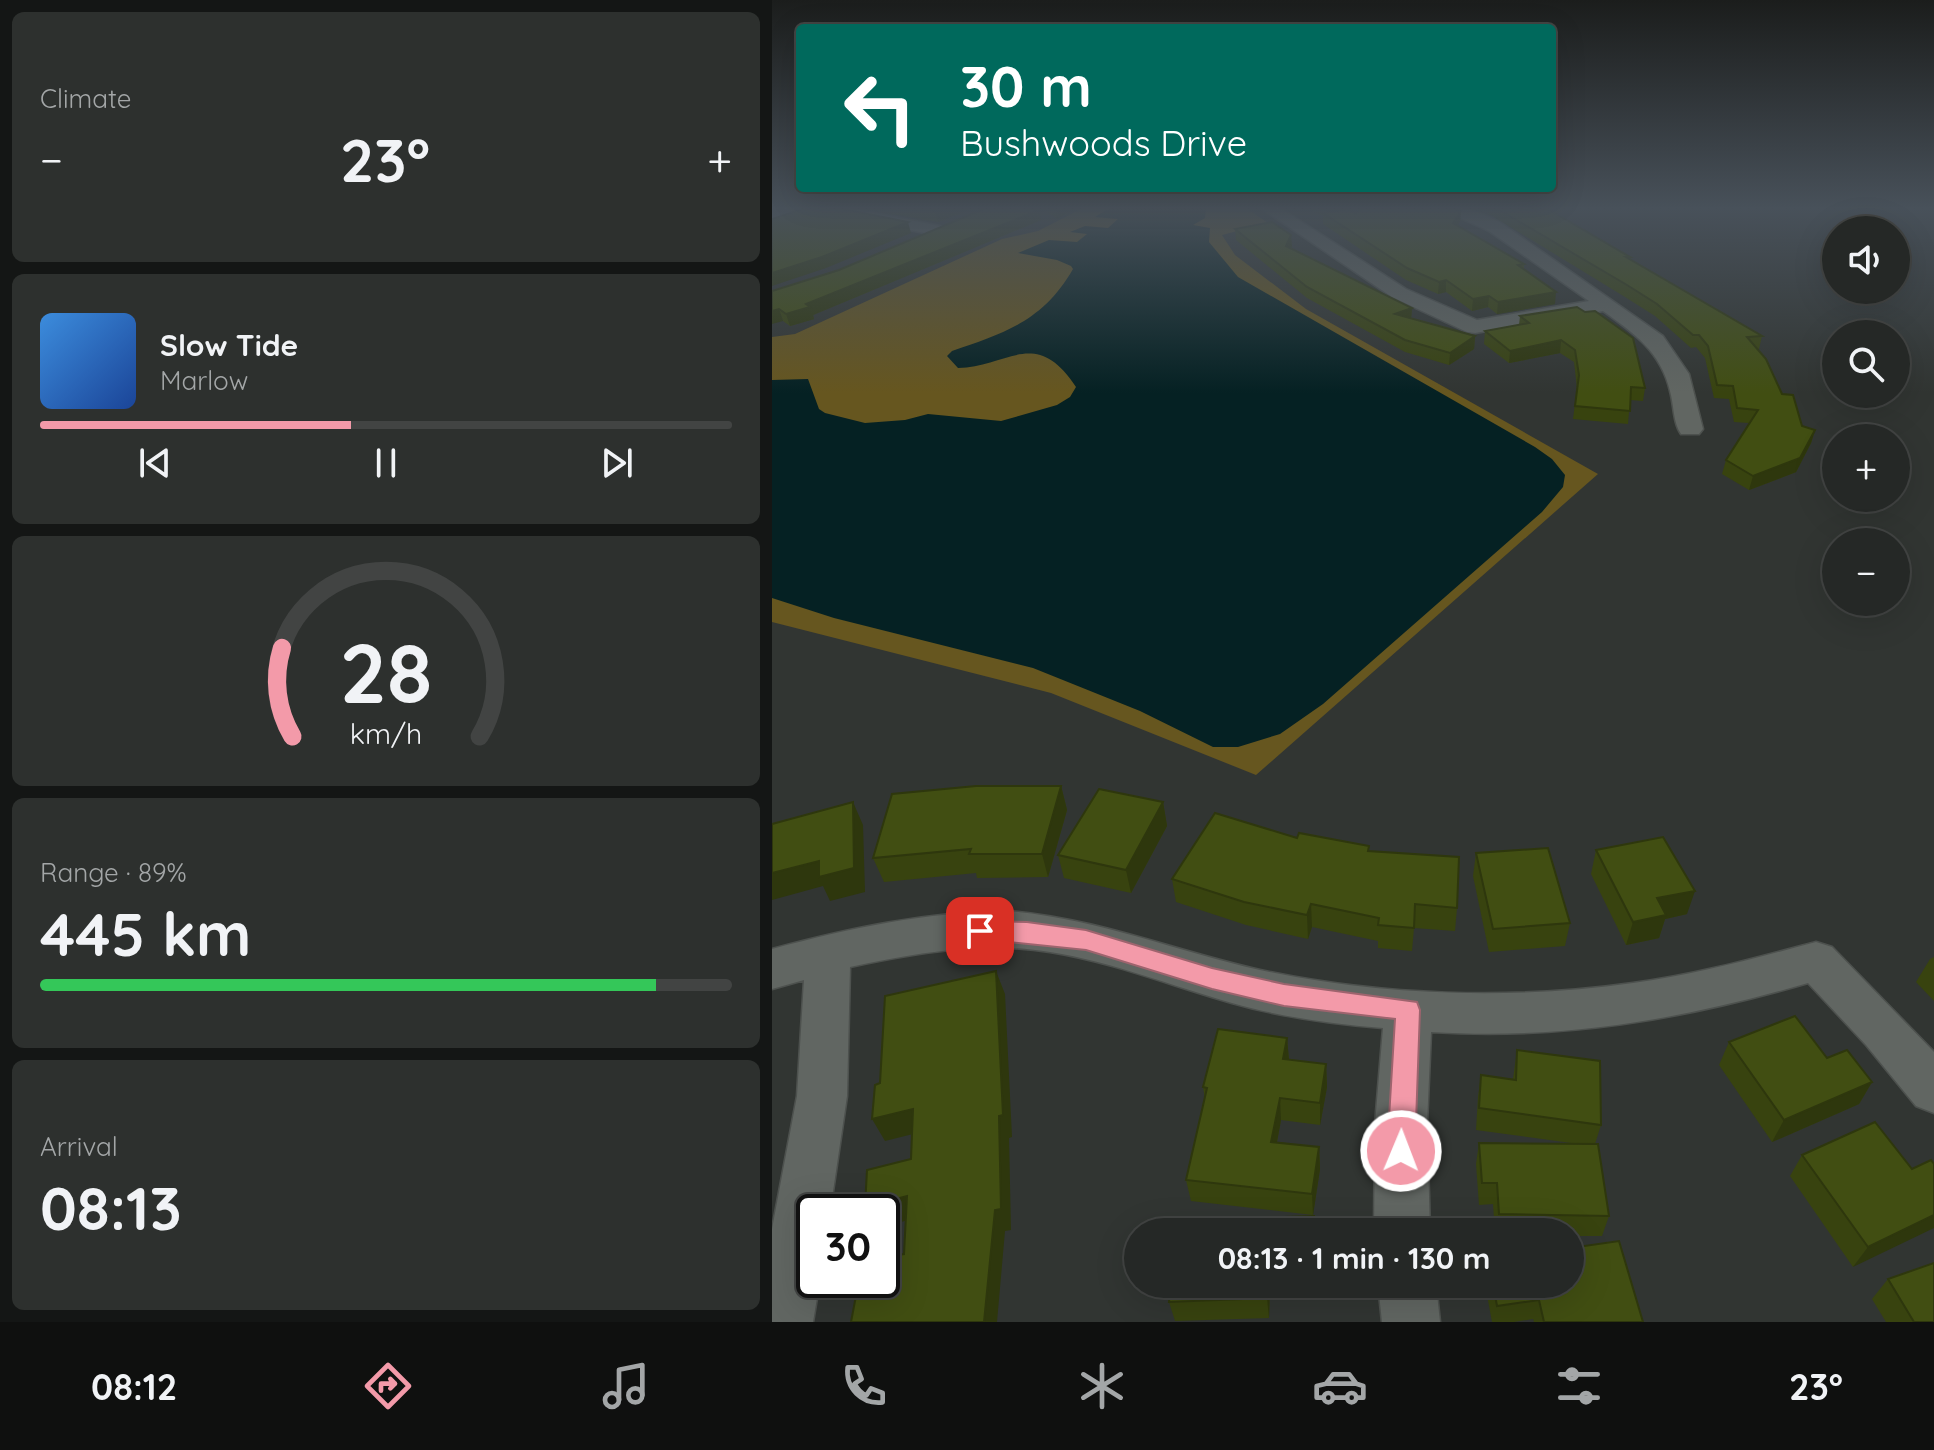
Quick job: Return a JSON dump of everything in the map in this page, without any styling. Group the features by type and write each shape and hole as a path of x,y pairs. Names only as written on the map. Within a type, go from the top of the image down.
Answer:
{"street":[{"path":"1364,270 1475,327 1606,304"},
{"path":"1557,270 1664,347 1679,371 1690,429"},
{"path":"772,969 914,934 1027,932 1086,940 1212,978 1284,995 1408,1010 1485,1013 1619,1006 1720,988 1816,961 1883,1030 1934,1089"},
{"path":"784,1322 822,1096 828,953"},
{"path":"1402,1218 1401,1124 1408,1010"},
{"path":"1408,1298 1411,1322"}],"shaded area":[{"path":"935,270 1254,270 1306,309 1598,474 1256,775 1051,693 772,622 772,337 795,334"}],"water":[{"path":"1073,270 1232,270 1238,277 1535,447 1552,459 1565,475 1563,487 1542,512 1323,704 1280,734 1238,747 1213,747 1140,711 1033,668 834,618 772,598 772,380 808,379 819,409 865,423 905,420 928,414 1001,421 1057,405 1070,397 1076,387 1048,358 1020,354 958,368 947,356 952,351 1021,323 1036,313"}],"building":[{"path":"839,270 891,270 806,304 810,307 786,314 779,309 772,311 772,291"},
{"path":"1286,270 1334,270 1412,308 1395,314 1475,336 1450,353 1405,340 1307,287"},
{"path":"1411,270 1525,270 1556,292 1498,302 1489,296 1473,299 1446,280 1439,282"},
{"path":"1601,270 1648,270 1762,336 1747,337 1766,359 1782,394 1793,395 1802,426 1815,430 1800,458 1753,476 1726,460 1758,410 1737,408 1733,386 1717,385 1708,346 1699,335 1693,335 1657,304"},
{"path":"1577,307 1585,312 1595,311 1633,338 1645,388 1631,387 1630,411 1575,406 1579,375 1575,350 1561,340 1510,351 1485,331 1529,323 1520,316"},
{"path":"976,786 1061,786 1042,854 969,854 971,849 873,858 892,794"},
{"path":"1099,789 1163,802 1126,870 1058,855"},
{"path":"853,802 854,868 819,877 819,861 772,873 772,824"},
{"path":"1215,813 1297,838 1299,833 1369,846 1368,851 1459,857 1457,908 1415,904 1414,928 1378,925 1379,918 1311,904 1307,915 1244,902 1172,879"},
{"path":"1663,837 1695,891 1657,898 1666,915 1633,922 1596,850"},
{"path":"1548,848 1570,923 1493,929 1476,853"},
{"path":"996,971 1003,1115 999,1116 1001,1209 995,1210 984,1322 851,1322 856,1298 900,1298 900,1255 904,1254 907,1196 866,1194 867,1170 911,1159 913,1109 872,1119 875,1085 880,1083 885,996"},
{"path":"1795,1016 1827,1058 1847,1050 1872,1082 1784,1120 1729,1042"},
{"path":"1218,1029 1287,1038 1283,1059 1326,1064 1320,1103 1280,1098 1271,1142 1319,1147 1312,1194 1186,1180 1207,1088 1203,1087"},
{"path":"1517,1050 1600,1061 1601,1125 1479,1108 1481,1075 1516,1080"},
{"path":"1875,1122 1912,1169 1931,1160 1934,1164 1934,1215 1868,1247 1802,1155"},
{"path":"1479,1143 1598,1144 1609,1216 1499,1214 1497,1183 1482,1183"},
{"path":"1314,1216 1314,1218 1259,1218"},
{"path":"1619,1241 1643,1322 1544,1322 1539,1300 1497,1306 1496,1298 1584,1298 1584,1246"},
{"path":"1934,1263 1934,1322 1914,1322 1888,1279"},
{"path":"1169,1298 1267,1298 1169,1302"}],"route":[{"path":"980,931 1027,932 1086,940 1212,978 1284,995 1408,1010 1401,1151"}]}
